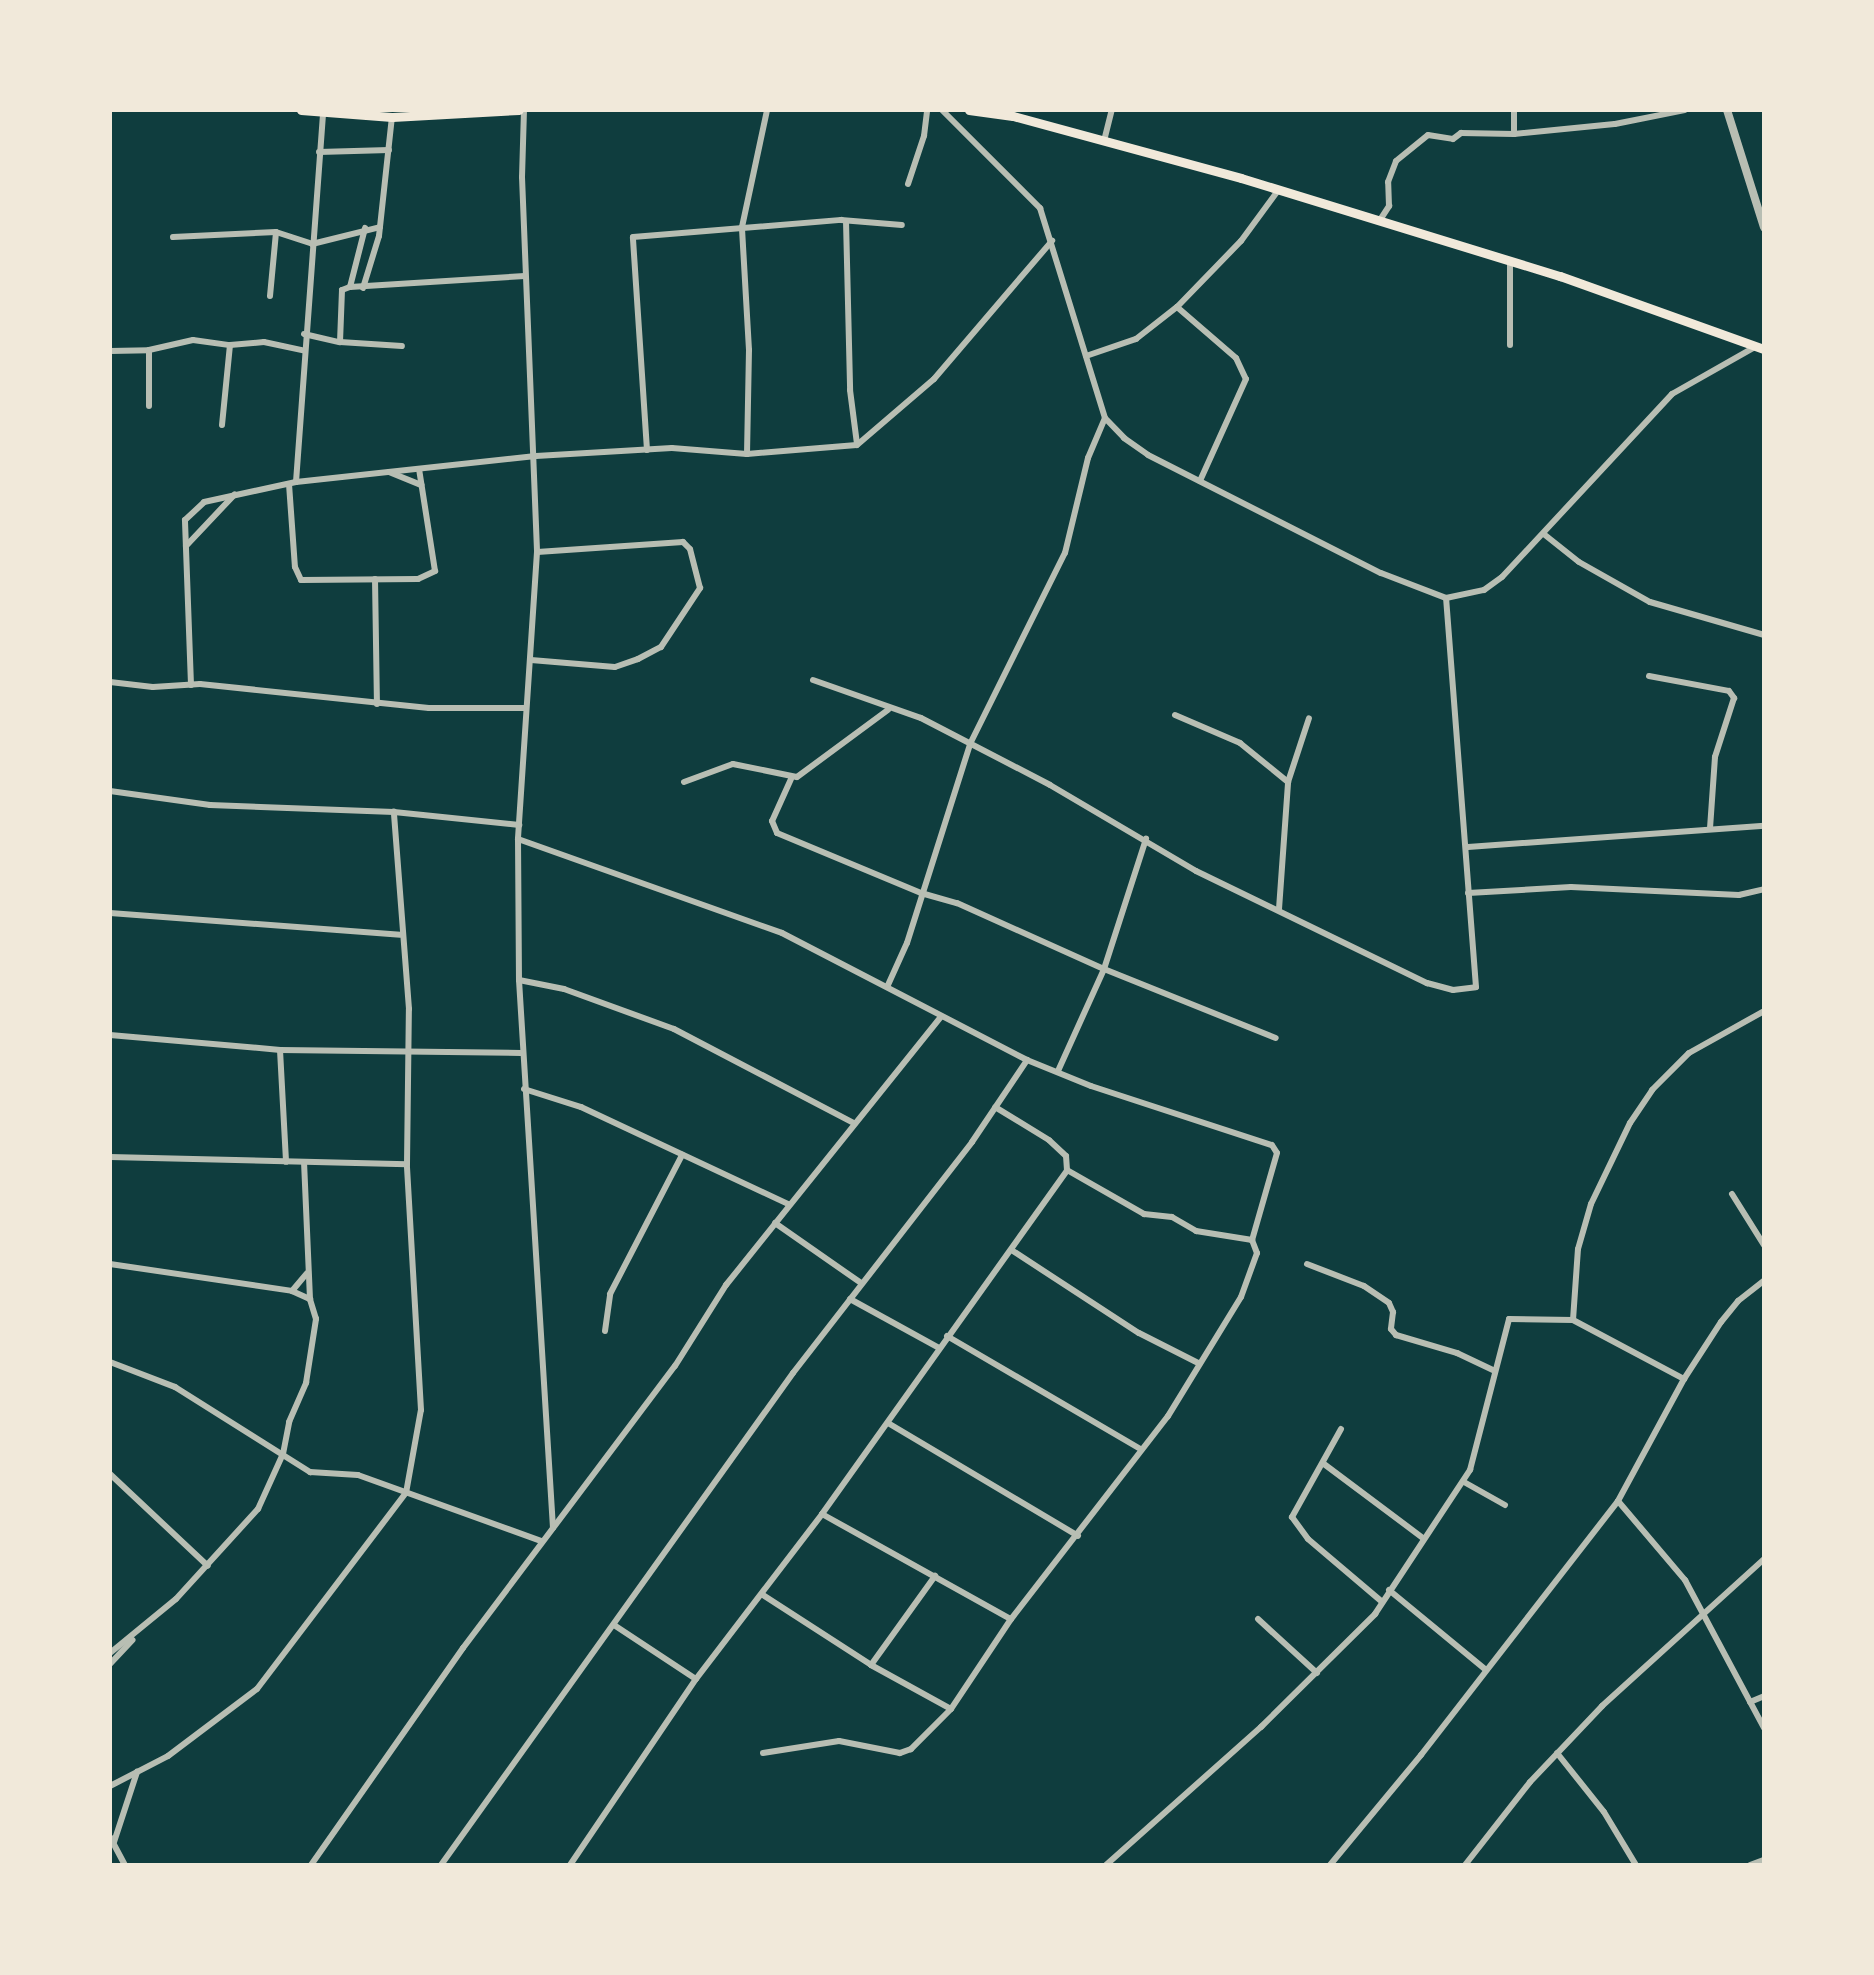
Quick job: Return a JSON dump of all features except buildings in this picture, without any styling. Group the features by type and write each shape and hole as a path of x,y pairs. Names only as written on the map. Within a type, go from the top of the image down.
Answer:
{"main road":[{"path":"301,110 392,116 522,110"},
{"path":"969,110 1104,140 1380,222 1760,348"}],"street":[{"path":"522,110 525,276 536,456 536,552 518,839 518,980 553,1528"},
{"path":"746,454 749,350 742,227 767,110"},
{"path":"908,184 924,136 926,110"},
{"path":"942,110 1040,208 1105,418 1148,455 1381,573 1446,598 1484,590 1544,534 1672,394 1760,348"},
{"path":"1104,140 1112,110"},
{"path":"1514,110 1514,134"},
{"path":"1380,222 1389,206 1388,182 1396,161 1428,134 1453,139 1461,132 1514,134 1615,124 1686,110"},
{"path":"1727,110 1764,227"},
{"path":"322,112 292,483 297,576 306,581 334,576 418,579 435,571 419,468"},
{"path":"363,288 380,226 392,116"},
{"path":"319,152 389,150"},
{"path":"1086,356 1136,338 1177,307 1242,241 1277,192"},
{"path":"846,221 850,390 857,445"},
{"path":"647,450 634,237 846,221 902,224"},
{"path":"173,237 276,232 312,244 380,226"},
{"path":"350,287 366,227"},
{"path":"270,296 276,232"},
{"path":"190,686 185,547 189,513 235,494 388,471 536,456 647,450 746,454 857,445 934,379 1053,240"},
{"path":"1510,262 1510,345"},
{"path":"340,342 342,290 350,287 525,276"},
{"path":"1177,307 1236,358 1246,378 1200,481"},
{"path":"304,334 340,342 402,346"},
{"path":"110,351 149,350 193,340 264,342 303,350"},
{"path":"222,425 230,344"},
{"path":"149,350 149,406"},
{"path":"888,985 907,943 970,744 1065,553 1088,458 1105,418"},
{"path":"388,471 422,485"},
{"path":"185,547 235,494"},
{"path":"214,514 219,498"},
{"path":"1544,534 1580,562 1650,602 1764,635"},
{"path":"531,660 615,667 638,659 660,646 700,588 690,549 683,542 536,552"},
{"path":"376,579 376,704"},
{"path":"813,680 889,710 908,712 1146,838 1196,871 1427,983 1453,990 1476,987 1446,598"},
{"path":"1649,676 1729,691 1734,698 1715,756 1710,828"},
{"path":"110,682 376,704 526,708"},
{"path":"684,782 717,767 747,763 791,779 806,774 876,716 889,710"},
{"path":"1175,715 1240,743 1288,782"},
{"path":"1279,909 1288,782 1310,718"},
{"path":"791,779 772,821 777,833 921,894 958,903 1104,969 1276,1038"},
{"path":"110,790 210,806 394,812 519,824"},
{"path":"110,1786 195,1738 273,1673 406,1492 420,1410 407,1164 406,969 400,935 394,812"},
{"path":"1468,847 1764,826"},
{"path":"1058,1071 1104,969 1146,838"},
{"path":"518,839 727,910 888,985 941,1017 1028,1060 1142,1104 1272,1145 1277,1158 1252,1240 1257,1253 1241,1297 1168,1416 1012,1619 952,1709 910,1750 900,1753 838,1741 764,1753"},
{"path":"1468,893 1571,887 1738,895 1764,889"},
{"path":"110,913 400,935"},
{"path":"518,980 564,989 674,1029 854,1123"},
{"path":"1573,1320 1578,1249 1591,1204 1630,1124 1652,1090 1689,1053 1764,1011"},
{"path":"311,1865 775,1223 941,1017"},
{"path":"110,1034 280,1050 521,1053"},
{"path":"280,1050 286,1162"},
{"path":"441,1865 861,1283 918,1214 1028,1060"},
{"path":"524,1089 581,1106 789,1205"},
{"path":"570,1865 696,1679 822,1514 938,1348 1013,1251 1067,1170 1066,1156 1050,1140 995,1106"},
{"path":"604,1331 610,1294 682,1155"},
{"path":"110,1157 407,1164"},
{"path":"110,1664 208,1566 263,1503 271,1474 283,1454 289,1422 306,1382 316,1319 310,1299 304,1163"},
{"path":"1067,1170 1144,1214 1172,1216 1196,1231 1252,1240"},
{"path":"1732,1194 1764,1245"},
{"path":"775,1223 861,1283"},
{"path":"1013,1251 1139,1333 1200,1364"},
{"path":"110,1264 292,1291 310,1299"},
{"path":"1307,1264 1364,1286 1389,1303 1393,1312 1390,1329 1396,1336 1456,1353 1495,1371"},
{"path":"292,1291 308,1271"},
{"path":"1330,1865 1618,1501 1684,1379 1738,1301 1764,1282"},
{"path":"850,1299 938,1348"},
{"path":"1106,1865 1375,1614 1475,1460 1509,1319 1573,1320 1684,1379"},
{"path":"948,1336 1140,1450"},
{"path":"110,1362 153,1375 310,1472 358,1475 541,1542"},
{"path":"888,1422 1078,1536"},
{"path":"1341,1429 1324,1464 1293,1509 1296,1526 1381,1601"},
{"path":"1324,1464 1423,1538"},
{"path":"110,1474 208,1566"},
{"path":"1464,1482 1505,1504"},
{"path":"1618,1501 1685,1580 1764,1728"},
{"path":"822,1514 1012,1619"},
{"path":"1465,1865 1557,1753 1704,1611 1764,1559"},
{"path":"871,1665 935,1576"},
{"path":"1388,1590 1485,1669"},
{"path":"763,1594 871,1665 952,1709"},
{"path":"1258,1619 1317,1672"},
{"path":"614,1624 696,1679"},
{"path":"110,1652 139,1632"},
{"path":"1750,1702 1764,1696"},
{"path":"1557,1753 1604,1812 1636,1865"},
{"path":"125,1865 112,1839 138,1771"},
{"path":"110,1855 120,1852"},
{"path":"1750,1865 1764,1860"}]}
